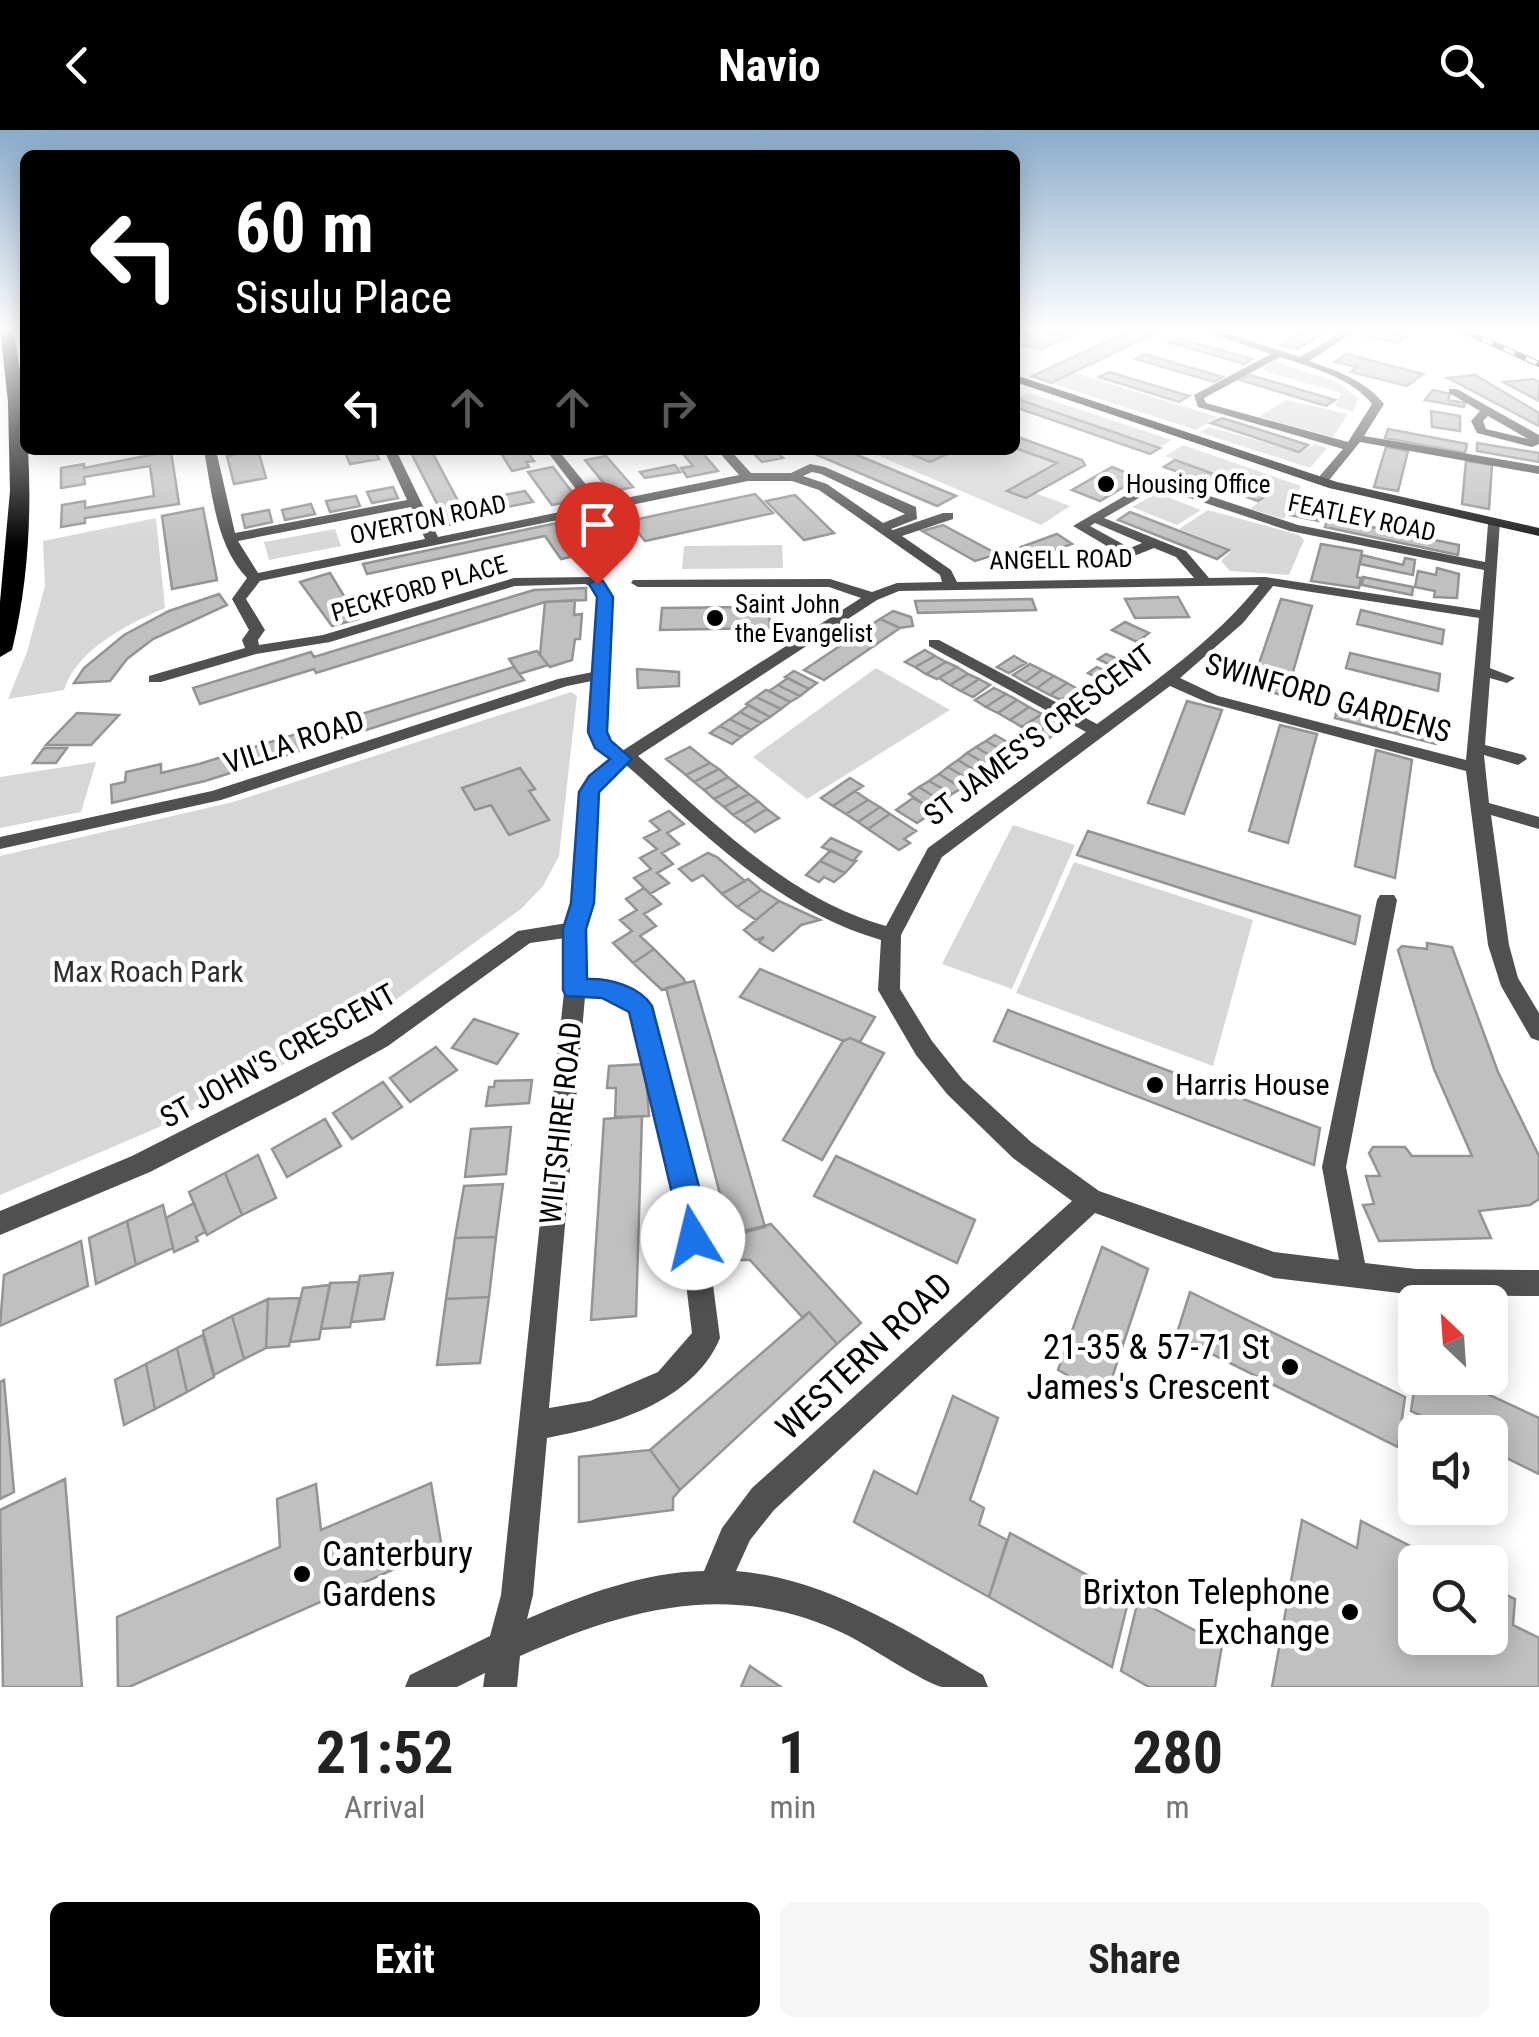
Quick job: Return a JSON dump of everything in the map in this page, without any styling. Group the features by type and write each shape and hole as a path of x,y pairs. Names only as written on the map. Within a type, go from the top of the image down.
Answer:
{"highway":[{"path":"0,650 13,610 8,565 10,426 19,402"}],"street":[{"path":"1086,402 1322,481 1539,532"},
{"path":"1200,402 1355,442 1539,470"},
{"path":"1322,481 1355,442 1378,402"},
{"path":"1472,402 1539,442"},
{"path":"1486,410 1476,422 1481,431 1539,442"},
{"path":"211,455 231,538 244,570 255,578 239,599 257,630 250,640 254,650"},
{"path":"393,455 432,541"},
{"path":"557,455 598,507"},
{"path":"728,455 748,477"},
{"path":"793,477 810,468 825,471 911,510 912,516 887,532"},
{"name":"OVERTON ROAD","path":"255,578 748,477 793,477 824,487 946,573 950,583"},
{"name":"FEATLEY ROAD","path":"1204,580 1180,554 1094,518 1149,486 1173,488 1296,528 1490,568"},
{"path":"231,538 417,502"},
{"path":"887,532 948,516"},
{"path":"1495,524 1475,758 1485,868 1506,973 1539,1032"},
{"name":"PECKFORD PLACE","path":"155,680 254,650 325,639 514,582 573,578 597,584 605,597 600,675"},
{"name":"ANGELL ROAD","path":"638,584 830,583 872,597 898,587 950,583 1265,581 1487,615"},
{"name":"ST JAMES'S CRESCENT","path":"1265,581 1266,586 1238,620 1170,679 936,853 891,934 889,990 924,1048 976,1109 1022,1150 1091,1200 1274,1265 1356,1278 1539,1284"},
{"name":"WILTSHIRE ROAD","path":"500,1687 504,1646 516,1605 575,990 575,929 583,903 589,792 596,780 625,757 872,597"},
{"path":"934,643 1097,731"},
{"path":"1482,672 1507,678"},
{"path":"600,675 598,737 764,875 859,926 891,934"},
{"name":"VILLA ROAD","path":"0,843 215,796 564,682 600,675"},
{"name":"SWINFORD GARDENS","path":"1170,679 1212,700 1475,758 1518,758"},
{"path":"1482,807 1539,823"},
{"path":"1356,1278 1334,1168 1387,900"},
{"name":"ST JOHN'S CRESCENT","path":"0,1223 141,1164 380,1040 525,936 575,929"},
{"path":"532,1426 590,1416 668,1382 706,1338 690,1210 644,1016 640,1006 625,995 606,988 575,990"},
{"name":"WESTERN ROAD","path":"717,1586 724,1551 738,1526 763,1499 1091,1200"},
{"path":"422,1687 579,1614 642,1596 717,1586 782,1594 818,1606 873,1630 971,1687"}],"green space":[{"path":"1029,402 1055,402 1172,440 1160,447"},
{"path":"1109,402 1168,402 1218,417 1196,430"},
{"path":"1283,402 1348,414 1333,437 1259,417"},
{"path":"1337,402 1357,402 1353,412 1335,406"},
{"path":"1209,427 1299,452 1316,444 1327,448 1310,468 1199,432"},
{"path":"1183,445 1301,486 1284,519 1250,509 1271,493 1165,456"},
{"path":"1020,450 1057,463 1009,490 1026,498 1035,493 1070,506 1041,525 877,455 915,455 930,462 945,455 1020,455"},
{"path":"1157,493 1201,510 1177,525 1132,507"},
{"path":"1208,510 1299,535 1304,540 1289,575 1230,571 1221,561 1232,550 1179,529"},
{"path":"156,518 165,608 120,630 92,650 64,690 8,699 27,652 45,586 43,541"},
{"path":"335,529 341,546 269,560 264,542"},
{"path":"782,545 783,568 682,569 684,546"},
{"path":"876,668 950,710 807,799 753,757"},
{"name":"Max Roach Park","path":"571,692 577,696 559,856 543,886 521,909 394,1001 316,1048 157,1128 0,1195 0,856 233,802"},
{"path":"96,762 81,812 0,828 0,777"},
{"path":"1013,825 1075,845 1012,989 942,964"},
{"path":"1074,862 1253,920 1213,1066 1016,993"}],"building":[{"path":"1020,402 1160,448 1150,454 1020,409"},
{"path":"1434,402 1465,403 1464,407"},
{"path":"1493,402 1520,402 1539,413 1539,426"},
{"path":"1431,411 1460,416 1460,431 1432,427"},
{"path":"1222,418 1308,445 1299,452 1211,423"},
{"path":"1388,429 1467,444 1465,453 1385,438"},
{"path":"1020,438 1082,460 1085,465 1026,498 1007,491 1057,463 1020,450"},
{"path":"1477,443 1539,453 1539,462 1477,451"},
{"path":"1386,447 1408,451 1398,491 1374,487"},
{"path":"151,455 172,455 179,504 85,518 85,523 61,527 62,505 85,501 85,508 154,496 150,466 84,477 85,484 61,488 61,468 84,464 84,468"},
{"path":"259,455 266,478 234,484 227,456"},
{"path":"346,455 377,455 379,459 350,464"},
{"path":"412,455 434,455 464,512 477,509 482,519 448,525"},
{"path":"502,455 530,455 534,461 526,462 529,467 512,471"},
{"path":"684,455 704,455 718,471 687,477 681,468 693,466"},
{"path":"755,455 783,458 762,462"},
{"path":"817,455 857,455 956,496 937,506"},
{"path":"913,455 945,455 930,462"},
{"path":"606,456 633,487 611,492 585,460"},
{"path":"1175,460 1270,493 1258,501 1164,467"},
{"path":"1466,461 1492,465 1489,509 1462,504"},
{"path":"675,465 680,472 645,478 640,472"},
{"path":"553,467 578,500 552,505 528,472"},
{"name":"Housing Office","path":"1112,467 1139,478 1100,501 1072,490"},
{"path":"393,487 398,498 372,503 367,492"},
{"path":"525,491 533,502 480,512 473,501"},
{"path":"755,494 773,513 645,541 629,521"},
{"path":"795,495 834,533 804,540 766,501"},
{"path":"356,496 360,506 330,512 326,501"},
{"path":"1296,498 1324,503 1319,521 1290,515"},
{"path":"311,504 315,514 285,520 282,510"},
{"path":"203,508 217,580 172,589 162,516"},
{"path":"269,510 272,522 245,528 242,515"},
{"path":"1130,512 1229,550 1217,559 1118,520"},
{"path":"1328,518 1459,545 1458,555 1325,527"},
{"path":"576,519 599,551 561,559 545,536 367,574 363,564"},
{"path":"943,525 999,555 1057,534 1072,544 1008,566 991,556 975,561 922,531"},
{"path":"1321,544 1362,551 1359,588 1311,581"},
{"path":"1362,555 1403,565 1405,558 1415,560 1413,575 1360,564"},
{"path":"1437,568 1459,574 1457,598 1434,597 1435,591 1415,587 1418,571 1436,575"},
{"path":"330,573 358,619 332,626 300,582"},
{"path":"1363,577 1413,587 1412,595 1362,585"},
{"path":"586,588 586,600 545,602 316,673 314,669 200,704 193,688 311,652 314,657 534,590"},
{"path":"219,594 227,605 153,639 127,659 110,681 74,683 84,668 124,635 169,611"},
{"name":"Saint John the Evangelist","path":"747,596 768,596 770,628 660,630 662,608 747,607"},
{"path":"1178,597 1189,617 1135,618 1125,599"},
{"path":"1032,599 1036,610 918,613 915,601"},
{"path":"1281,599 1312,606 1286,696 1251,687"},
{"path":"575,600 574,615 582,614 580,639 575,639 572,660 550,667 540,655 545,602"},
{"path":"1361,610 1444,630 1442,644 1357,624"},
{"path":"893,611 911,617 913,626 900,628 880,619"},
{"path":"880,619 900,628 824,680 804,670"},
{"path":"1125,622 1149,633 1137,642 1112,630"},
{"path":"925,650 935,656 915,667 905,662"},
{"path":"537,651 548,665 519,674 509,659"},
{"path":"1350,653 1440,674 1438,691 1346,668"},
{"path":"1106,654 1135,667 1127,673 1098,659"},
{"path":"935,656 946,662 926,674 915,667"},
{"path":"1014,656 1026,663 1009,673 997,667"},
{"path":"946,662 957,667 937,679 926,674"},
{"path":"1030,664 1042,670 1025,682 1013,675"},
{"path":"514,667 524,680 205,781 112,803 111,785 125,782 126,772 161,764 161,773 199,764"},
{"path":"957,667 968,674 950,685 939,678"},
{"path":"1097,667 1119,678 1110,684 1088,673"},
{"path":"637,669 679,672 679,686 638,688"},
{"path":"1042,670 1054,676 1037,688 1025,682"},
{"path":"794,671 817,683 809,689 785,677"},
{"path":"968,674 979,679 961,691 950,685"},
{"path":"1054,676 1067,683 1050,695 1037,688"},
{"path":"788,678 809,689 800,696 778,685"},
{"path":"979,679 990,685 973,697 961,691"},
{"path":"1067,683 1078,689 1061,700 1050,695"},
{"path":"778,685 800,696 790,702 769,691"},
{"path":"994,688 1006,694 986,707 975,700"},
{"path":"1078,689 1090,695 1073,707 1061,700"},
{"path":"766,690 790,702 781,709 756,697"},
{"path":"1006,694 1017,700 998,713 986,707"},
{"path":"1090,695 1101,701 1085,713 1073,707"},
{"path":"756,697 781,709 770,717 746,704"},
{"path":"1017,700 1029,707 1010,720 998,713"},
{"path":"1187,701 1222,710 1184,814 1148,803"},
{"path":"1339,701 1438,726 1436,744 1335,718"},
{"path":"749,705 770,717 761,723 740,712"},
{"path":"1029,707 1042,714 1022,727 1010,720"},
{"path":"740,712 761,723 751,730 730,719"},
{"path":"77,713 119,715 91,745 46,745"},
{"path":"1042,714 1055,720 1035,734 1022,727"},
{"path":"730,719 751,730 741,737 720,726"},
{"path":"1055,720 1066,727 1046,740 1035,734"},
{"path":"1280,725 1317,734 1288,843 1249,831"},
{"path":"720,726 741,737 732,744 710,733"},
{"path":"995,735 1018,748 1009,754 986,741"},
{"path":"986,741 1009,754 999,761 976,747"},
{"path":"690,747 710,763 686,775 666,759"},
{"path":"976,747 999,761 991,767 967,753"},
{"path":"44,748 67,748 56,763 33,763"},
{"path":"1376,750 1412,760 1395,878 1355,866"},
{"path":"967,753 991,767 981,774 958,760"},
{"path":"958,760 981,774 971,781 948,767"},
{"path":"710,763 719,769 694,782 686,775"},
{"path":"948,767 971,781 962,788 939,774"},
{"path":"520,768 535,789 529,791 549,820 509,835 491,805 475,810 462,788"},
{"path":"719,769 728,777 704,790 694,782"},
{"path":"939,774 962,788 952,794 929,781"},
{"path":"728,777 739,786 714,799 704,790"},
{"path":"850,778 863,786 833,806 821,798"},
{"path":"929,781 952,794 942,802 919,787"},
{"path":"739,786 749,794 724,807 714,799"},
{"path":"919,787 942,802 931,809 909,794"},
{"path":"855,791 868,800 846,814 833,806"},
{"path":"749,794 758,801 733,815 724,807"},
{"path":"913,798 935,811 917,823 896,810"},
{"path":"868,800 880,807 858,822 846,814"},
{"path":"758,801 767,809 744,823 733,815"},
{"path":"880,807 890,814 868,829 858,822"},
{"path":"767,809 779,818 755,832 744,823"},
{"path":"669,811 684,824 667,833 679,844 662,853 673,864 657,873 669,883 650,894 634,878 651,869 640,858 657,849 644,838 660,830 650,821"},
{"path":"890,814 916,831 904,839 910,843 899,850 868,829"},
{"path":"1088,831 1360,916 1355,944 1077,855"},
{"path":"831,838 861,852 853,861 822,847"},
{"path":"831,850 856,861 845,873 820,861"},
{"path":"708,853 745,881 722,894 703,875 692,881 679,869"},
{"path":"820,861 845,873 834,882 824,877 819,882 806,875"},
{"path":"748,879 761,890 737,907 722,894"},
{"path":"644,888 661,904 644,914 656,926 640,936 654,949 633,963 613,943 632,931 620,920 637,910 626,899"},
{"path":"761,890 779,901 756,920 737,907"},
{"path":"779,901 820,920 801,925 773,951 759,942 764,937 756,940 744,930"},
{"path":"1427,943 1452,947 1498,1072 1539,1156 1539,1199 1530,1205 1479,1211 1491,1238 1379,1241 1363,1205 1374,1204 1366,1176 1380,1176 1369,1153 1373,1147 1405,1147 1412,1156 1472,1156 1434,1069 1398,950 1402,946 1427,949"},
{"path":"654,949 686,983 662,990 633,963"},
{"path":"760,969 875,1017 860,1042 850,1038 843,1041 740,997"},
{"path":"694,981 765,1227 731,1236 666,988"},
{"name":"Harris House","path":"1008,1010 1320,1128 1314,1165 994,1041"},
{"path":"474,1019 518,1034 497,1064 452,1048"},
{"path":"850,1038 884,1053 822,1160 783,1140 843,1041"},
{"path":"436,1047 457,1070 410,1102 390,1078"},
{"path":"645,1064 649,1116 615,1117 616,1088 607,1088 609,1066"},
{"path":"532,1080 529,1103 486,1106 489,1087 494,1087 495,1081"},
{"path":"383,1082 402,1107 352,1139 333,1113"},
{"path":"642,1116 636,1316 591,1320 604,1119"},
{"path":"325,1119 341,1146 287,1177 272,1149"},
{"path":"511,1127 506,1174 465,1177 471,1129"},
{"path":"258,1155 276,1198 242,1215 225,1173"},
{"path":"836,1156 975,1220 957,1263 814,1196"},
{"path":"225,1173 242,1215 207,1235 189,1192"},
{"path":"503,1184 496,1237 455,1238 464,1186"},
{"path":"194,1203 205,1232 196,1237 198,1241 174,1252 166,1218"},
{"path":"163,1205 173,1248 136,1265 127,1221"},
{"path":"127,1221 136,1265 96,1284 89,1238"},
{"path":"771,1224 861,1323 837,1344 809,1312 803,1318 750,1260 739,1260 733,1234"},
{"path":"496,1237 489,1297 446,1299 455,1238"},
{"path":"81,1241 88,1286 0,1326 4,1275"},
{"path":"1102,1247 1148,1269 1106,1396 1058,1370"},
{"path":"393,1273 384,1319 351,1322 360,1276"},
{"path":"359,1282 350,1327 321,1329 330,1283"},
{"path":"330,1285 319,1339 290,1342 303,1288"},
{"name":"21-35 & 57-71 St James's Crescent","path":"1190,1292 1405,1397 1402,1415 1398,1415 1398,1447 1176,1336"},
{"path":"489,1297 480,1363 437,1365 446,1299"},
{"path":"300,1298 289,1346 266,1348 268,1299"},
{"path":"268,1299 266,1348 244,1359 232,1316"},
{"path":"809,1312 837,1344 680,1490 650,1450"},
{"path":"232,1316 244,1359 214,1375 203,1331"},
{"path":"203,1335 214,1377 187,1392 177,1348"},
{"path":"177,1348 187,1392 155,1409 146,1364"},
{"path":"146,1364 155,1409 124,1425 115,1380"},
{"path":"4,1380 14,1492 0,1499 0,1382"},
{"path":"1413,1395 1490,1395 1539,1418 1539,1474 1508,1459 1508,1415 1419,1415 1411,1411"},
{"path":"953,1396 998,1418 970,1500 984,1508 979,1525 1007,1540 989,1597 854,1522 874,1471 917,1494"},
{"path":"650,1450 680,1490 673,1498 673,1510 579,1522 579,1457"},
{"path":"65,1479 82,1687 3,1687 0,1510"},
{"name":"Canterbury Gardens","path":"431,1483 442,1548 129,1687 118,1687 117,1617 280,1547 277,1499 316,1484 321,1530"},
{"name":"Brixton Telephone Exchange","path":"1302,1520 1357,1548 1361,1521 1408,1545 1398,1545 1398,1655 1508,1655 1508,1596 1515,1599 1513,1625 1539,1638 1539,1687 1272,1687"},
{"path":"1010,1533 1129,1598 1112,1667 989,1597"},
{"path":"1138,1600 1222,1645 1215,1687 1149,1687 1121,1671"},
{"path":"750,1666 781,1687 741,1687"}],"place":[{"name":"Housing Office","path":"1106,484"},
{"name":"Saint John the Evangelist","path":"715,618"},
{"name":"Harris House","path":"1155,1085"},
{"name":"21-35 & 57-71 St James's Crescent","path":"1290,1367"},
{"name":"Canterbury Gardens","path":"302,1574"},
{"name":"Brixton Telephone Exchange","path":"1350,1612"}],"route":[{"path":"597,584 605,597 597,732 602,744 622,759 596,780 589,792 583,903 575,929 575,990 606,988 640,1006 690,1210 693,1238"}]}
